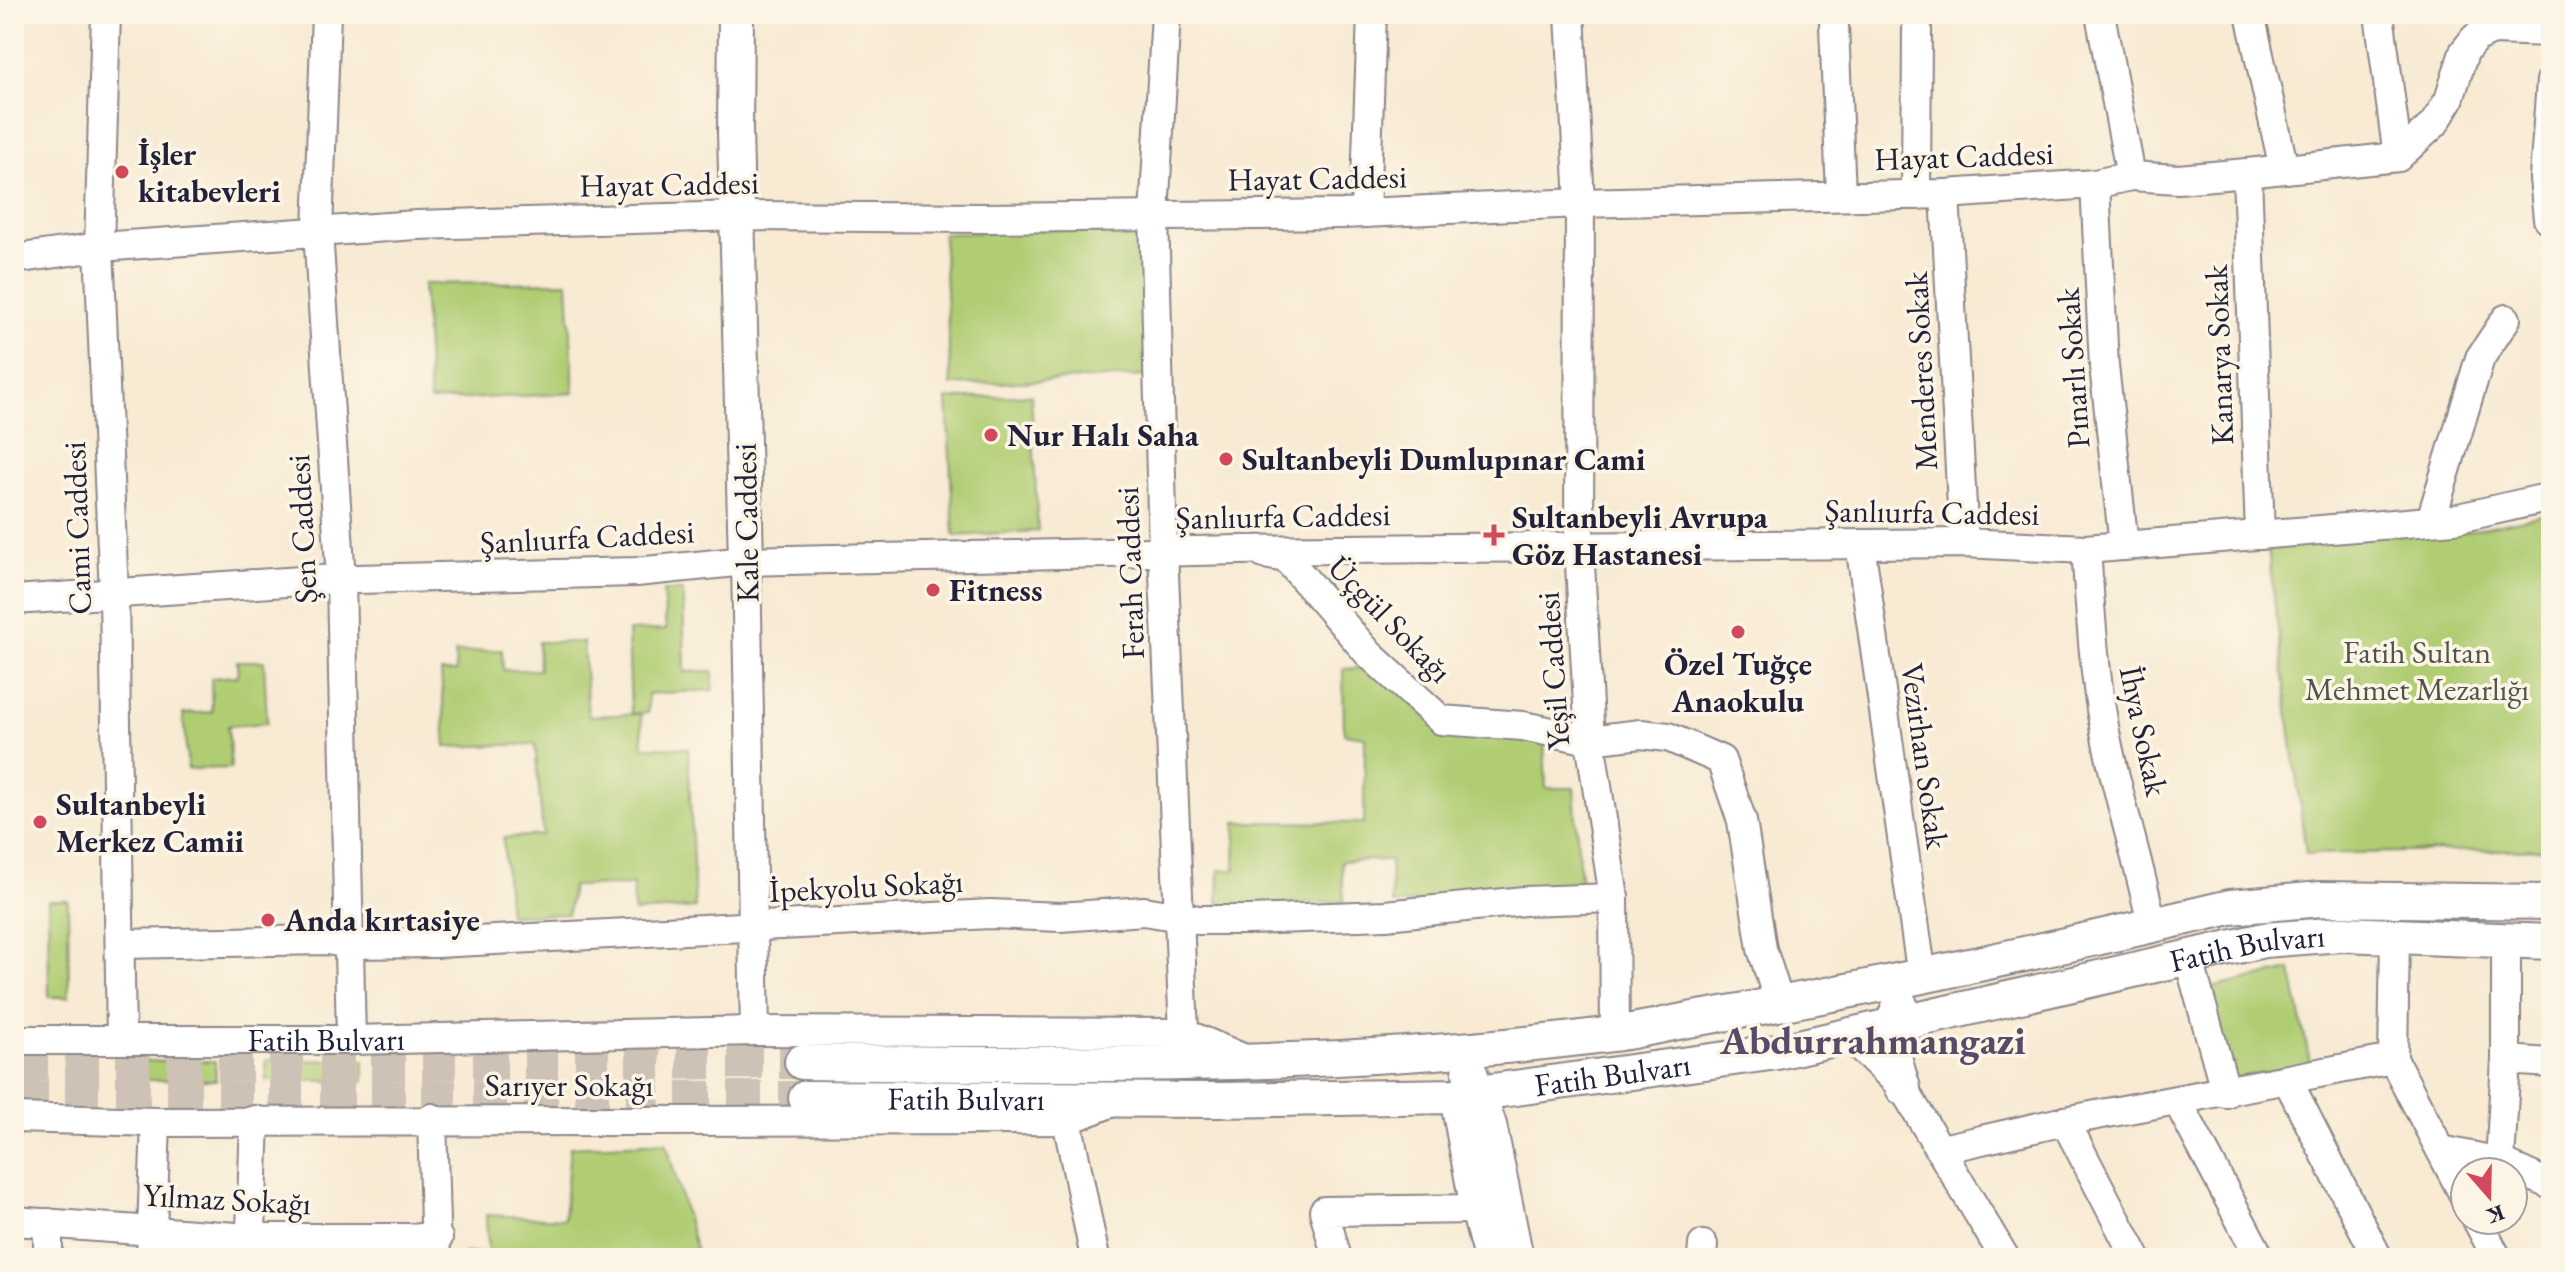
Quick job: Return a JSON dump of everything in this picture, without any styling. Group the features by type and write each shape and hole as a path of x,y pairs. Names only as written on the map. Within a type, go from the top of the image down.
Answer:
{"main road":[{"name":"Kale Caddesi","path":"736,14 735,131 746,561"},
{"name":"Fatih Bulvarı","path":"802,1062 1071,1065 1255,1063 1529,1043 1615,1034 1780,1005 1922,977 2230,907 2278,900 2551,902"},
{"path":"2504,904 2506,941"},
{"name":"Fatih Bulvarı","path":"806,1098 1121,1099 1539,1084 1777,1052 2227,946 2305,935 2551,942"},
{"path":"1903,1088 1891,1051 1891,1025 1903,999 1922,977"},
{"path":"1470,1088 1529,1043"},
{"path":"1442,1049 1470,1088 1505,1251"},
{"path":"1505,1251 1503,1151 1515,1112 1539,1084"},
{"path":"1470,1088 1478,1209 1505,1251"}],"street":[{"name":"Cami Caddesi","path":"106,14 99,247 114,594 121,1040"},
{"name":"Şen Caddesi","path":"326,14 318,231 341,580 351,1040"},
{"name":"Ferah Caddesi","path":"1166,14 1154,214 1163,551 1184,1033"},
{"path":"1365,213 1372,14"},
{"name":"Yeşil Caddesi","path":"1570,14 1580,203 1579,547 1590,740 1614,898 1615,1034"},
{"path":"2100,14 2131,176"},
{"path":"2250,14 2284,169"},
{"path":"2379,14 2398,157"},
{"path":"1834,25 1841,195"},
{"path":"2398,157 2434,124 2449,100 2464,52 2475,38 2493,30 2540,26"},
{"path":"1916,195 1917,29"},
{"path":"2548,219 2551,81"},
{"name":"Hayat Caddesi","path":"14,259 99,247 318,231 739,216 984,218 1365,213 1580,203 1945,194 2095,184 2131,176 2178,179 2398,157"},
{"name":"Kanarya Sokak","path":"2247,173 2260,535"},
{"name":"Pınarlı Sokak","path":"2095,184 2104,366 2124,546"},
{"name":"Menderes Sokak","path":"1945,194 1964,543"},
{"path":"2431,520 2480,358 2506,319"},
{"name":"Şanlıurfa Caddesi","path":"14,600 341,580 636,572 746,561 1163,551 1964,543 2086,549 2431,520 2551,497"},
{"name":"Vezirhan Sokak","path":"1860,544 1922,977"},
{"name":"İhya Sokak","path":"2086,549 2093,649 2109,751 2152,925"},
{"name":"Üçgül Sokağı","path":"1239,550 1286,558 1369,654 1441,720 1523,726 1590,740 1641,734 1668,737 1721,760 1742,821 1762,949 1780,1005"},
{"name":"Kale Caddesi","path":"746,561 756,926 755,1031"},
{"name":"İpekyolu Sokağı","path":"120,944 329,940 348,944 437,943 990,914 1060,917 1144,911 1179,914 1199,920 1250,920 1386,915 1524,901 1614,898"},
{"path":"2395,938 2393,1059 2449,1166"},
{"path":"2500,1156 2506,1060 2506,941"},
{"path":"2188,956 2226,1093"},
{"name":"Fatih Bulvarı","path":"14,1040 351,1040 755,1031 1184,1033 1255,1063"},
{"path":"1850,1037 1903,1088 2005,1258"},
{"path":"1942,1149 2065,1121 2393,1059"},
{"path":"2506,1060 2551,1063"},
{"path":"2288,1081 2378,1258"},
{"name":"Sarıyer Sokağı","path":"14,1118 156,1122 432,1118 1067,1120 1121,1099"},
{"path":"2177,1100 2260,1258"},
{"path":"432,1118 437,1248"},
{"path":"250,1248 255,1120"},
{"path":"1067,1120 1095,1258"},
{"path":"2065,1121 2136,1258"},
{"path":"152,1244 156,1122"},
{"path":"2441,1150 2470,1156"},
{"path":"2529,1175 2551,1185"},
{"path":"1337,1258 1324,1211 1478,1209"},
{"name":"Yılmaz Sokağı","path":"14,1221 48,1223 152,1244 250,1248 437,1248"},
{"path":"48,1223 48,1258"},
{"path":"2485,1236 2497,1258"}],"green space":[{"path":"1143,226 1146,376 951,385 943,234"},
{"path":"568,282 574,393 430,401 423,284"},
{"name":"Nur Halı Saha","path":"1031,395 1038,531 954,536 947,399"},
{"name":"Fatih Sultan Mehmet Mezarlığı","path":"2551,513 2551,849 2306,854 2267,541 2464,532"},
{"path":"663,591 683,591 685,672 713,671 713,690 648,694 648,713 631,713 628,631 666,630"},
{"path":"538,642 583,642 588,716 641,714 643,747 688,748 695,908 634,912 633,885 572,886 568,914 509,915 503,838 543,835 535,744 446,747 441,672 456,672 455,653 502,650 503,670 539,670"},
{"path":"237,661 264,661 267,723 228,726 231,768 188,769 183,714 212,712 211,678 238,676"},
{"path":"1373,667 1444,729 1544,739 1546,788 1574,788 1581,893 1392,904 1390,860 1341,861 1344,901 1218,907 1219,870 1235,870 1236,822 1364,823 1365,737 1344,734 1343,669"},
{"path":"48,900 68,900 69,997 49,997"},
{"path":"2291,970 2311,1067 2227,1079 2207,989"},
{"path":"266,1060 364,1061 364,1081 266,1080"},
{"path":"119,1061 215,1061 216,1080 119,1080"},
{"path":"666,1142 698,1258 464,1258 464,1253 488,1254 486,1215 564,1219 570,1147"}],"tunnel":[{"path":"14,1065 802,1062"},
{"path":"14,1097 806,1098"}],"place":[{"name":"İşler kitabevleri","path":"122,172"},
{"name":"Nur Halı Saha","path":"991,435"},
{"name":"Sultanbeyli Dumlupınar Cami","path":"1226,459"},
{"name":"Sultanbeyli Avrupa Göz Hastanesi","path":"1494,535"},
{"name":"Fitness","path":"933,590"},
{"name":"Özel Tuğçe Anaokulu","path":"1738,632"},
{"name":"Sultanbeyli Merkez Camii","path":"40,822"},
{"name":"Anda kırtasiye","path":"268,920"}],"district":[{"name":"Abdurrahmangazi","path":"1873,1040"}]}
